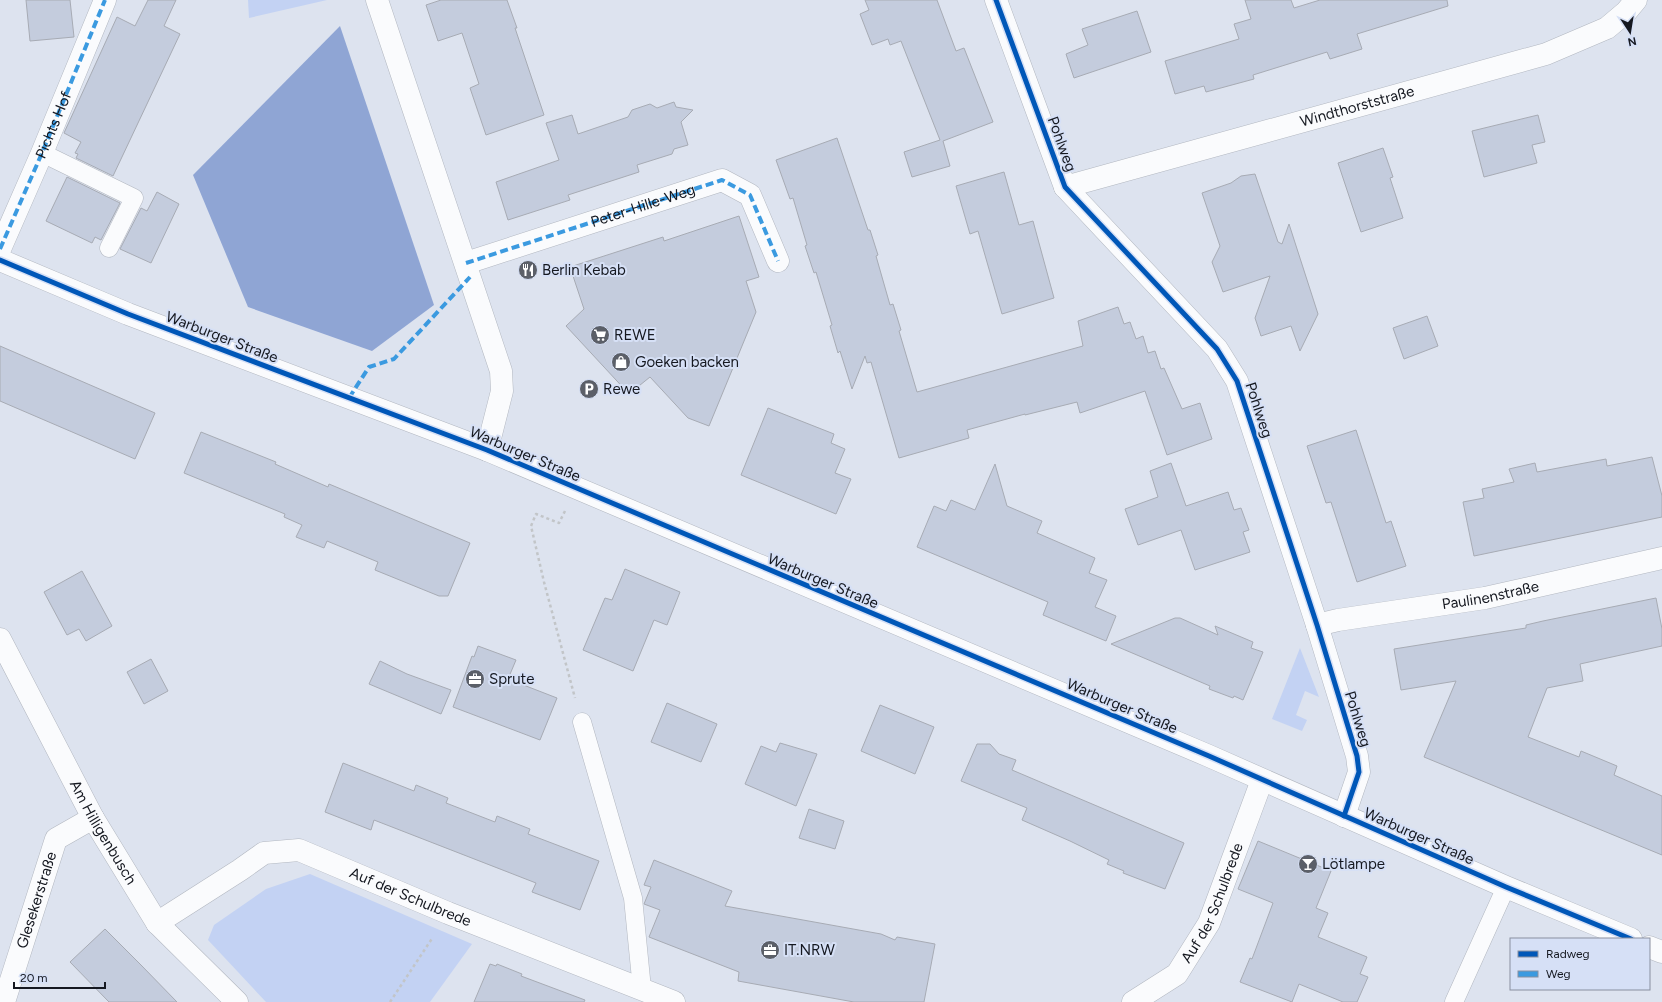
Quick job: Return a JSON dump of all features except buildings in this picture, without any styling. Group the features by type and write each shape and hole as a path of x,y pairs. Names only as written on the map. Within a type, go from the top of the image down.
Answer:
{"street":[{"name":"Pichts Hof","path":"0,249 42,153 105,0"},
{"path":"376,0 466,263 501,371 502,391 487,450"},
{"name":"Pohlweg","path":"996,0 1065,187 1217,349 1237,381 1317,625 1357,756 1359,772 1344,816"},
{"name":"Windthorststraße","path":"1065,187 1546,54 1607,28 1626,12 1636,0"},
{"name":"Peter-Hille-Weg","path":"466,263 722,180 750,195 778,261"},
{"name":"Warburger Straße","path":"0,260 128,314 487,450 575,489 1209,756 1506,888 1629,938"},
{"name":"Paulinenstraße","path":"1317,625 1338,620 1485,598 1662,558"},
{"name":"Am Hilligenbusch","path":"0,640 93,818 157,923 237,1002"},
{"name":"Auf der Schulbrede","path":"1133,1002 1177,974 1209,923 1262,780"},
{"name":"Glesekerstraße","path":"4,1002 56,838 93,818"},
{"name":"Auf der Schulbrede","path":"157,923 264,854 299,850 448,913 674,1002"},
{"path":"1650,947 1662,952"}],"lane":[{"path":"42,153 134,198 109,248"},
{"path":"582,722 633,898 642,989"},
{"path":"1454,1002 1506,888"}],"path":[{"path":"575,489 559,523 536,514 531,526 544,582 582,722"},
{"path":"390,1002 448,913"}],"shaded area":[{"path":"248,0 327,0 249,18"},
{"path":"340,26 434,305 372,351 248,307 193,175"},
{"path":"1300,648 1319,697 1305,691 1296,715 1307,720 1302,731 1272,719"},
{"path":"310,874 472,944 430,1002 266,1002 208,940 214,925 266,889"}],"marked path":[{"path":"0,249 42,153 105,0"},
{"path":"466,263 722,180 750,195 778,261"},
{"path":"349,398 369,367 394,359 470,277"}],"cycle path":[{"path":"996,0 1065,187 1217,349 1237,381 1317,625 1357,756 1359,772 1344,816"},
{"path":"0,260 128,314 487,450 1209,756 1506,887 1629,938"}],"place":[{"name":"Berlin Kebab","path":"528,270"},
{"name":"REWE","path":"600,335"},
{"name":"Goeken backen","path":"621,362"},
{"name":"Rewe","path":"589,389"},
{"name":"Sprute","path":"475,679"},
{"name":"Lötlampe","path":"1308,864"},
{"name":"IT.NRW","path":"770,950"}]}
